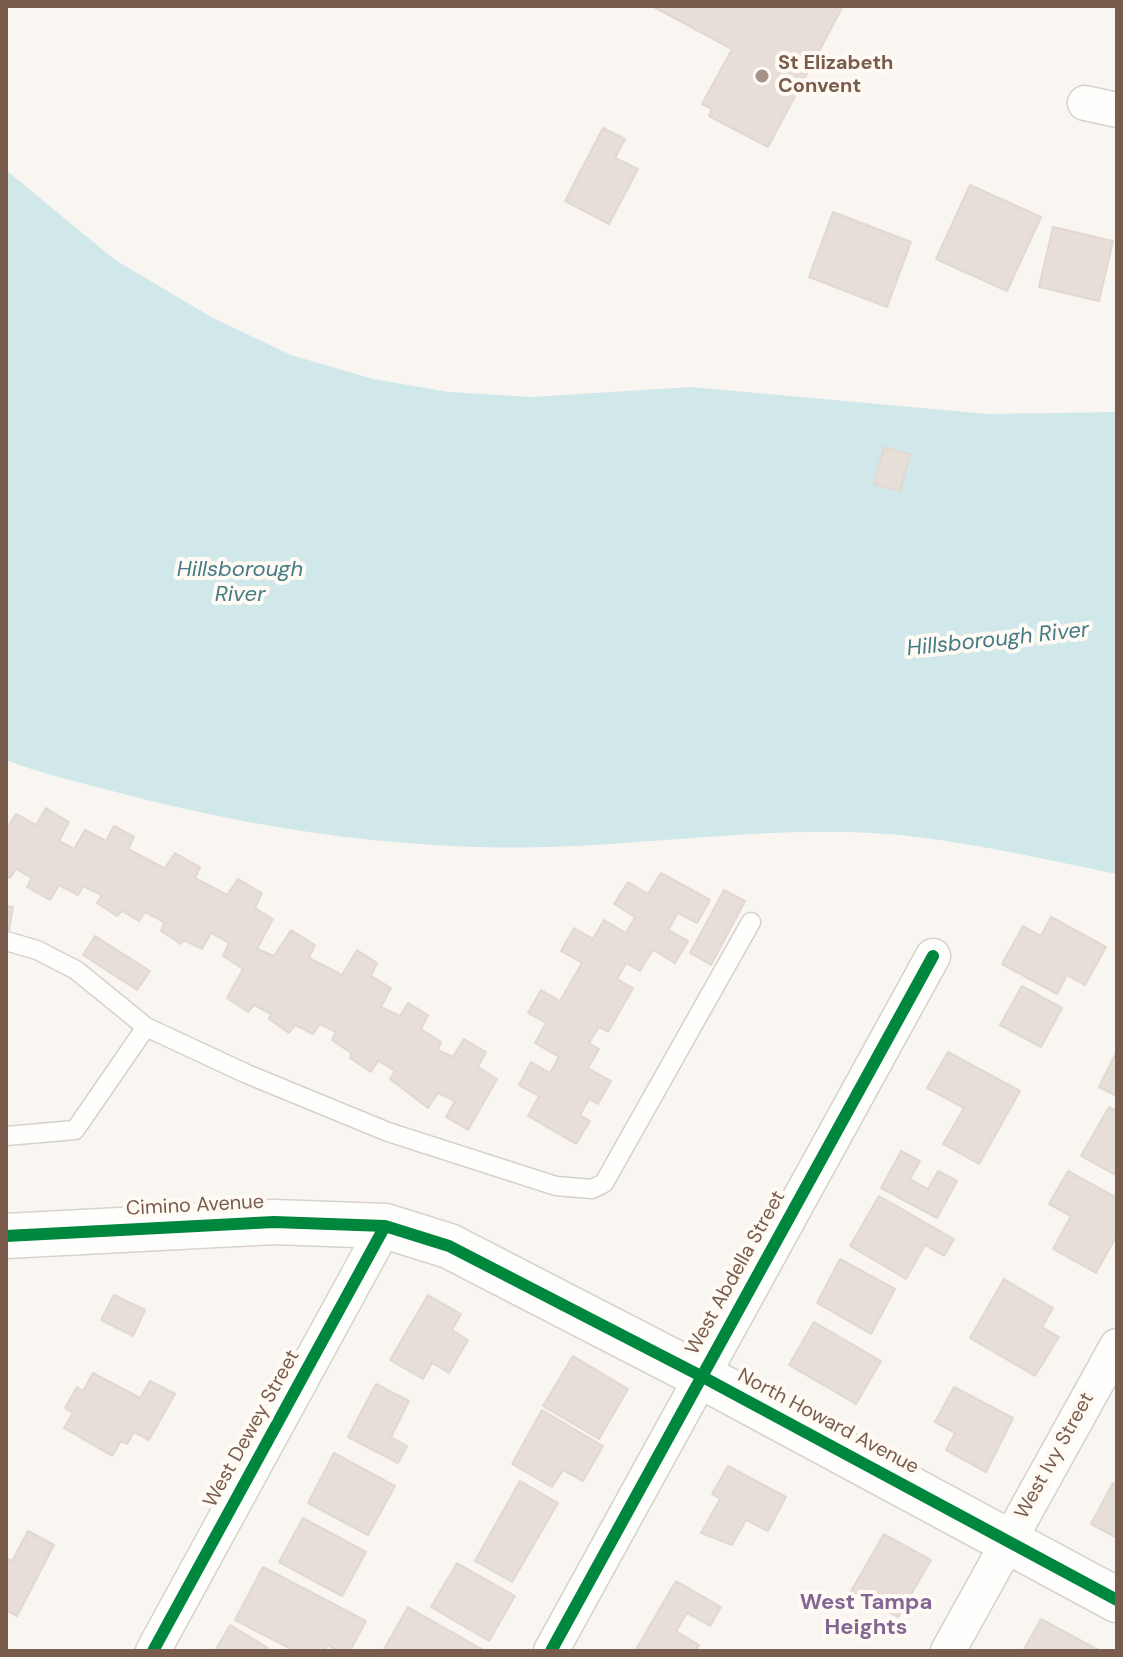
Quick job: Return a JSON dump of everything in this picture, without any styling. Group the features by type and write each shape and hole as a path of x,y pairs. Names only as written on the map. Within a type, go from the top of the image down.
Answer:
{"main road":[{"name":"Cimino Avenue","path":"6,1236 274,1222 385,1226"},
{"name":"North Howard Avenue","path":"385,1226 449,1246 701,1376 1117,1600"}],"street":[{"name":"West Abdella Street","path":"551,1651 933,956"},
{"name":"West Dewey Street","path":"153,1651 385,1226"},
{"name":"West Ivy Street","path":"948,1651 1117,1346"}],"lane":[{"path":"6,941 37,950 76,970 146,1027 247,1074 388,1132 556,1186 592,1189 604,1183 751,922"},
{"path":"6,1136 75,1130 146,1027"}],"water":[{"name":"Hillsborough River","path":"6,170 115,260 213,318 291,355 373,379 449,392 531,397 691,387 988,414 1117,412 1117,874 965,844 873,833 791,832 547,847 384,841 222,817 74,781 6,760"}],"building":[{"name":"St Elizabeth Convent","path":"652,6 843,6 768,147 709,116 712,109 702,104 732,49"},
{"path":"603,128 625,139 615,158 638,169 609,224 565,201"},
{"path":"970,185 1041,217 1007,291 936,259"},
{"path":"833,212 911,242 887,307 809,277"},
{"path":"1053,227 1113,241 1099,301 1039,287"},
{"path":"884,447 910,454 900,491 874,484"},
{"path":"46,808 69,822 59,841 74,849 85,830 106,841 114,826 134,837 128,849 162,867 165,868 175,853 200,867 195,878 227,895 238,879 262,893 255,908 273,919 257,949 274,956 291,930 315,945 309,958 342,975 357,950 377,963 371,976 391,988 381,1007 400,1016 408,1003 428,1015 421,1029 441,1042 438,1050 453,1057 464,1039 486,1052 478,1067 497,1079 468,1130 446,1117 455,1101 438,1093 428,1108 390,1079 395,1071 378,1061 371,1072 350,1058 351,1053 332,1040 336,1032 320,1024 313,1034 295,1025 289,1033 269,1019 271,1014 254,1005 248,1012 227,998 243,969 223,956 229,943 211,933 202,949 184,940 181,944 161,931 164,922 145,912 139,921 122,911 117,916 97,903 102,895 83,886 78,895 59,885 50,900 27,887 32,878 16,869 10,878 6,876 6,830 16,814 36,825"},
{"path":"661,873 710,900 697,923 678,913 668,930 688,941 675,963 653,950 640,971 626,963 617,979 633,988 608,1032 599,1027 589,1043 599,1049 588,1068 611,1081 598,1104 589,1099 580,1115 590,1121 576,1144 528,1116 539,1096 519,1085 531,1062 550,1073 559,1057 535,1043 546,1023 528,1013 541,990 560,1001 582,963 561,951 574,928 593,939 604,920 626,933 635,917 614,904 628,882 648,894"},
{"path":"724,890 745,901 711,965 690,953"},
{"path":"6,906 13,907 9,930 6,930"},
{"path":"1051,917 1106,947 1085,985 1067,975 1057,994 1002,964 1023,926 1041,936"},
{"path":"95,936 150,971 137,990 83,955"},
{"path":"1022,986 1062,1008 1041,1047 1000,1025"},
{"path":"1117,1051 1117,1096 1099,1087"},
{"path":"948,1052 1020,1091 979,1164 943,1144 964,1108 927,1088"},
{"path":"1109,1107 1117,1111 1117,1176 1081,1156"},
{"path":"901,1151 920,1161 910,1179 928,1189 938,1171 957,1181 937,1218 881,1188"},
{"path":"1068,1171 1117,1198 1117,1235 1096,1273 1053,1249 1071,1216 1049,1204"},
{"path":"879,1196 954,1239 944,1256 925,1245 906,1279 850,1246"},
{"path":"840,1259 895,1289 871,1334 817,1303"},
{"path":"1004,1279 1053,1308 1042,1327 1059,1337 1035,1376 970,1338"},
{"path":"114,1295 145,1310 133,1336 101,1320"},
{"path":"428,1295 461,1314 452,1330 468,1340 449,1373 432,1363 423,1379 390,1360"},
{"path":"814,1322 881,1361 856,1404 789,1365"},
{"path":"573,1356 628,1389 599,1439 543,1406"},
{"path":"93,1373 140,1398 150,1381 175,1394 149,1440 134,1432 127,1444 121,1441 112,1456 64,1428 73,1413 65,1408 77,1387 83,1391"},
{"path":"376,1384 409,1401 391,1437 407,1446 398,1463 348,1437"},
{"path":"954,1387 1013,1418 986,1472 946,1450 955,1433 935,1422"},
{"path":"542,1410 603,1446 583,1481 563,1470 552,1487 512,1464"},
{"path":"334,1453 395,1486 368,1535 308,1503"},
{"path":"728,1466 786,1497 768,1531 746,1520 732,1545 701,1533 720,1499 712,1494"},
{"path":"520,1481 558,1503 512,1582 475,1561"},
{"path":"1113,1483 1117,1485 1117,1538 1091,1524"},
{"path":"303,1518 366,1552 342,1596 279,1562"},
{"path":"28,1531 54,1545 17,1616 6,1610 6,1558 12,1561"},
{"path":"884,1534 931,1560 898,1617 851,1591"},
{"path":"457,1563 515,1596 489,1641 431,1607"},
{"path":"263,1567 366,1621 350,1651 339,1651 327,1645 324,1651 295,1651 235,1620"},
{"path":"676,1581 721,1607 710,1626 687,1613 676,1631 699,1645 695,1651 635,1651"},
{"path":"408,1607 485,1651 383,1651"},
{"path":"1041,1619 1100,1651 1023,1651"},
{"path":"230,1625 268,1648 266,1651 215,1651"}],"cycle path":[{"path":"551,1651 933,956"},
{"path":"6,1236 274,1222 385,1226 449,1246 701,1376 1117,1600"},
{"path":"153,1651 385,1226"}],"place":[{"name":"St Elizabeth Convent","path":"762,76"}],"district":[{"name":"West Tampa Heights","path":"866,1616"}]}
